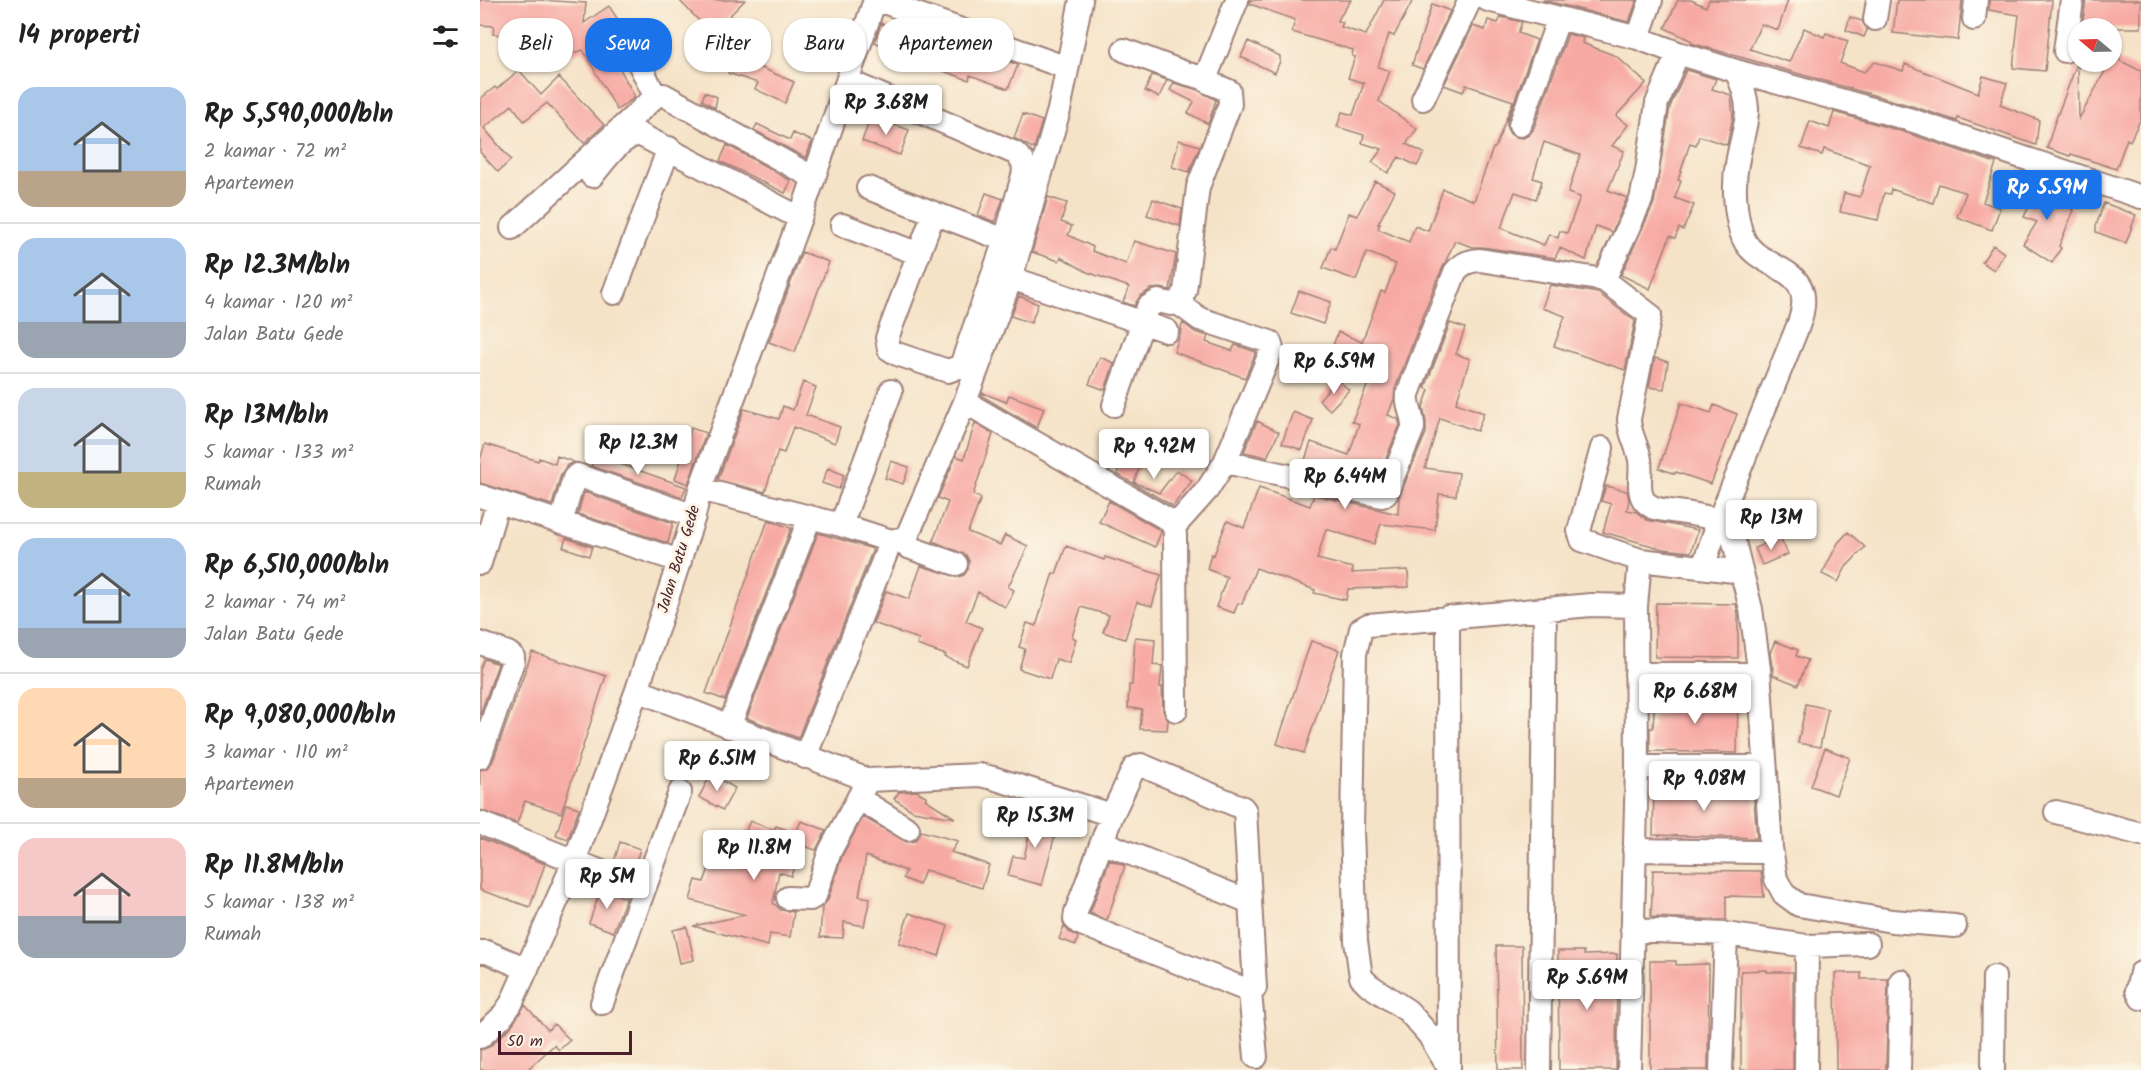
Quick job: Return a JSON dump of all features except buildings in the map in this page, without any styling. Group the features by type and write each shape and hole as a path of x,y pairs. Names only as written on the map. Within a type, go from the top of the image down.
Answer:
{"street":[{"path":"877,0 1067,68"},
{"name":"Jalan Batu Gede","path":"480,1037 506,1011 574,861 637,690 680,561 700,489 877,0"},
{"path":"894,541 904,538 912,527 965,402 1011,278 1059,110 1081,0"},
{"path":"1207,79 1237,0"},
{"path":"1423,99 1470,0"},
{"path":"1488,0 1638,38 1736,71 1908,118 2141,197"},
{"path":"1638,38 1651,0"},
{"path":"2065,51 2072,0"},
{"path":"1520,125 1559,18"},
{"path":"1124,50 1207,79 1208,82 1229,91 1230,104 1201,177 1196,197 1185,291 1178,303"},
{"path":"1604,280 1641,200 1657,103 1678,53"},
{"path":"1703,567 1719,520 1798,326 1804,304 1803,293 1792,276 1752,251 1741,232 1734,183 1746,129 1747,102 1736,71"},
{"path":"643,72 655,96"},
{"path":"848,81 1020,157 1024,166 1005,240 962,366 948,371 897,354 889,349 887,344 887,338 934,213"},
{"path":"512,228 655,96 664,95 814,178"},
{"path":"592,176 622,142 639,135 669,148 800,218"},
{"path":"614,293 669,148"},
{"path":"868,188 1005,240"},
{"path":"842,225 919,254"},
{"path":"1225,462 1382,496 1386,494 1413,428 1413,418 1407,404 1408,394 1455,272 1460,266 1466,262 1480,260 1604,280 1650,315 1629,419 1631,435 1640,459 1643,499 1647,504 1663,510 1719,520 1730,528 1732,534 1751,609 1759,669 1771,848 1776,879 1784,894 1799,904 1892,921 1955,926"},
{"path":"1011,278 1167,331"},
{"path":"1114,405 1148,307 1154,302 1178,303 1200,319 1270,342 1272,345 1268,360 1225,462 1207,490 1174,527"},
{"path":"841,525 891,391"},
{"path":"965,402 1164,515 1174,527 1176,710"},
{"path":"1602,448 1579,536 1587,543 1640,560 1734,571"},
{"path":"561,523 574,478 577,475 694,516"},
{"path":"700,489 841,525 894,541 956,564"},
{"path":"480,563 489,499 680,561"},
{"path":"729,727 810,518"},
{"path":"805,757 894,541"},
{"path":"1629,1070 1637,767 1636,606 1640,560"},
{"path":"1450,1069 1429,1035 1408,1011 1361,977 1356,941 1352,830 1355,654 1360,629 1368,625 1591,605 1636,606"},
{"path":"1539,1070 1545,610"},
{"path":"1448,617 1450,1069"},
{"path":"480,643 511,655 513,661 480,757"},
{"path":"1636,674 1746,674"},
{"path":"637,690 805,757 863,789 908,829"},
{"path":"1142,765 1243,808 1246,813 1255,988 1250,992 1077,921 1076,912 1102,842 1134,768 1142,765"},
{"path":"1637,767 1756,768"},
{"path":"863,789 980,775 1113,815"},
{"path":"788,898 813,898 830,851 863,789"},
{"path":"602,1004 680,792"},
{"path":"2056,813 2141,834"},
{"path":"480,823 644,890"},
{"path":"1102,842 1250,902"},
{"path":"1634,850 1758,852"},
{"path":"1632,930 1726,934 1807,946 1868,944"},
{"path":"1721,1070 1726,934"},
{"path":"1806,1070 1807,946"},
{"path":"480,952 487,952 527,969"},
{"path":"2141,973 2138,990 2141,998"},
{"path":"1993,1070 1994,977"},
{"path":"1899,1070 1901,981"},
{"path":"1250,992 1256,1057"}]}
